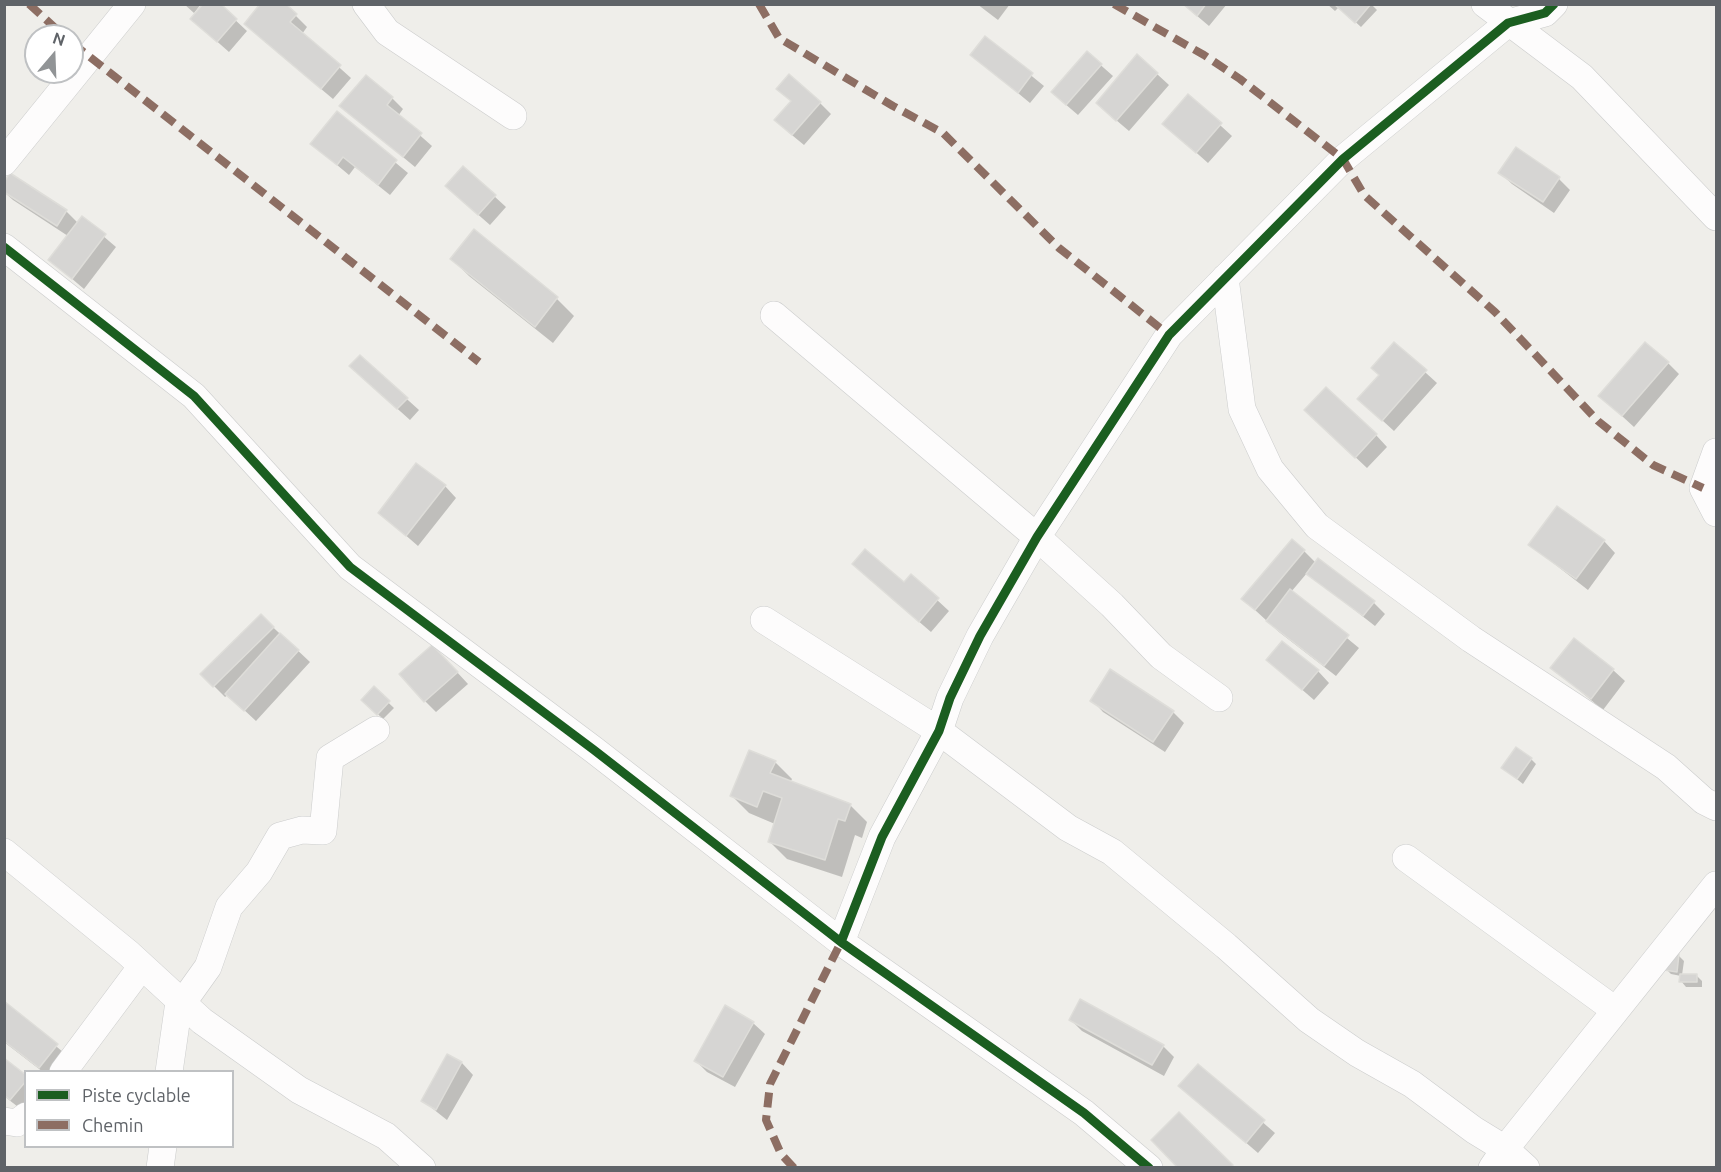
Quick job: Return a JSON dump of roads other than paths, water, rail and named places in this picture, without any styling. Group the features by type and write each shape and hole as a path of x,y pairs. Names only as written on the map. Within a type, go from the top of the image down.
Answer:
{"street":[{"path":"4,162 132,4"},
{"path":"366,4 387,32 513,116"},
{"path":"1485,4 1582,77 1716,217"},
{"path":"841,942 882,837 939,731 950,698 980,636 1037,537 1169,335 1343,159 1508,23 1545,14 1554,4"},
{"path":"4,247 194,396 350,567 594,750 841,942 1084,1113 1149,1167"},
{"path":"1225,278 1242,409 1270,469 1317,526 1471,639 1658,761 1704,801 1716,807"},
{"path":"774,315 1037,537 1112,605 1161,656 1219,698"},
{"path":"1716,452 1703,488 1716,513"},
{"path":"764,620 939,731 1068,828 1112,852 1227,946 1309,1020 1357,1053 1412,1084 1474,1130 1498,1158 1526,1167"},
{"path":"169,1070 177,1009 208,967 229,907 259,872 280,836 302,830 323,831 330,758 376,730"},
{"path":"4,852 142,966 202,1021 299,1090 386,1136 422,1167"},
{"path":"1406,858 1615,1010"},
{"path":"1498,1158 1716,885"},
{"path":"64,1070 142,966"},
{"path":"4,1121 17,1123 24,1118"},
{"path":"160,1167 163,1148"}]}
